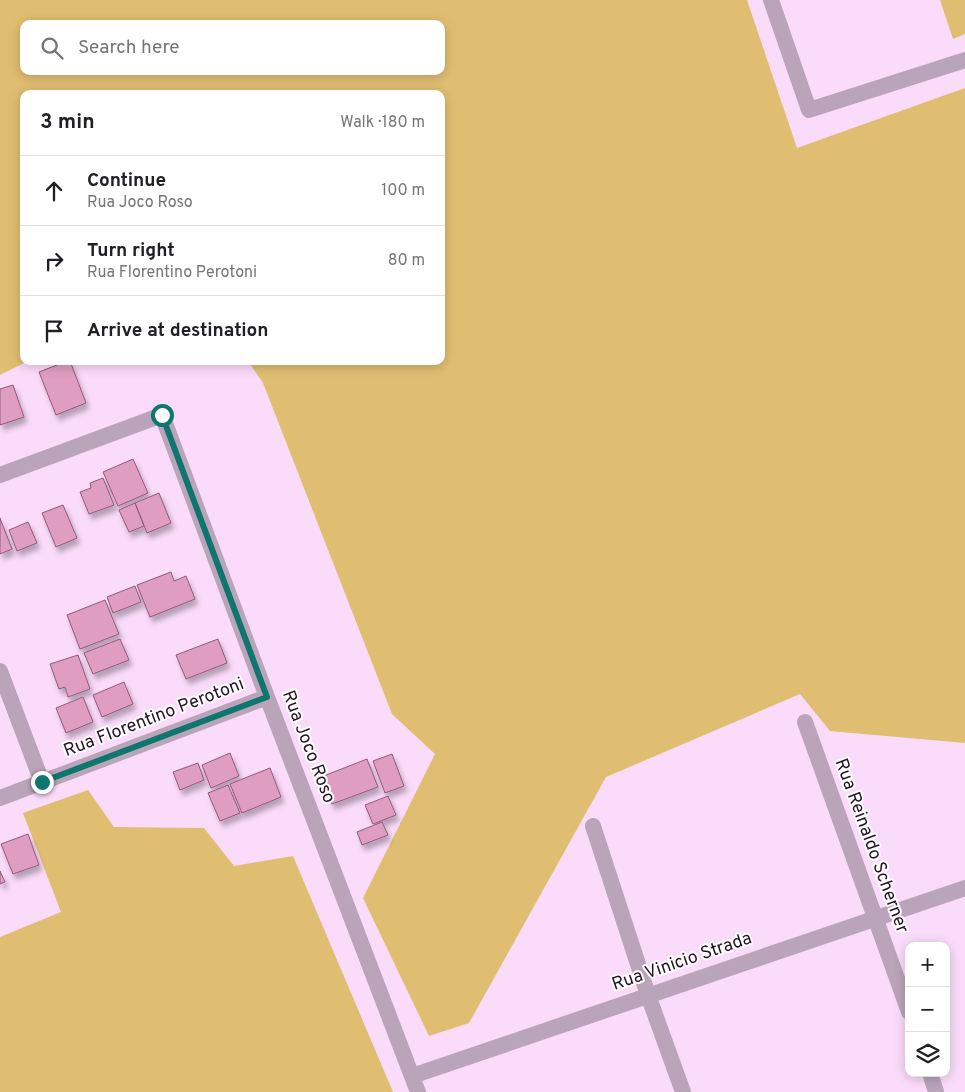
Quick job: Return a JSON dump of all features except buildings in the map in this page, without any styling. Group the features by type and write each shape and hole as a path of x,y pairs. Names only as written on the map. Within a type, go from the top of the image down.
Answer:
{"street":[{"path":"771,0 809,110 965,60"},
{"name":"Rua Joco Roso","path":"0,475 162,415 267,697 418,1092"},
{"path":"0,671 42,782"},
{"name":"Rua Florentino Perotoni","path":"0,798 267,697"},
{"name":"Rua Reinaldo Scherner","path":"806,722 905,1000"},
{"path":"593,826 648,995 683,1092"},
{"name":"Rua Vinicio Strada","path":"412,1076 965,888"},
{"path":"931,1077 936,1092"}],"shaded area":[{"path":"0,0 747,0 797,148 965,88 965,743 830,731 800,694 606,777 469,1023 429,1036 363,898 435,754 392,714 263,383 251,365 445,365 445,90 20,90 20,365 0,375"},
{"path":"940,0 965,0 965,34 953,39"},
{"path":"88,790 114,827 204,828 234,866 293,856 393,1092 0,1092 0,937 61,912 23,813"}],"route":[{"path":"42,782 267,697 162,415"}]}
